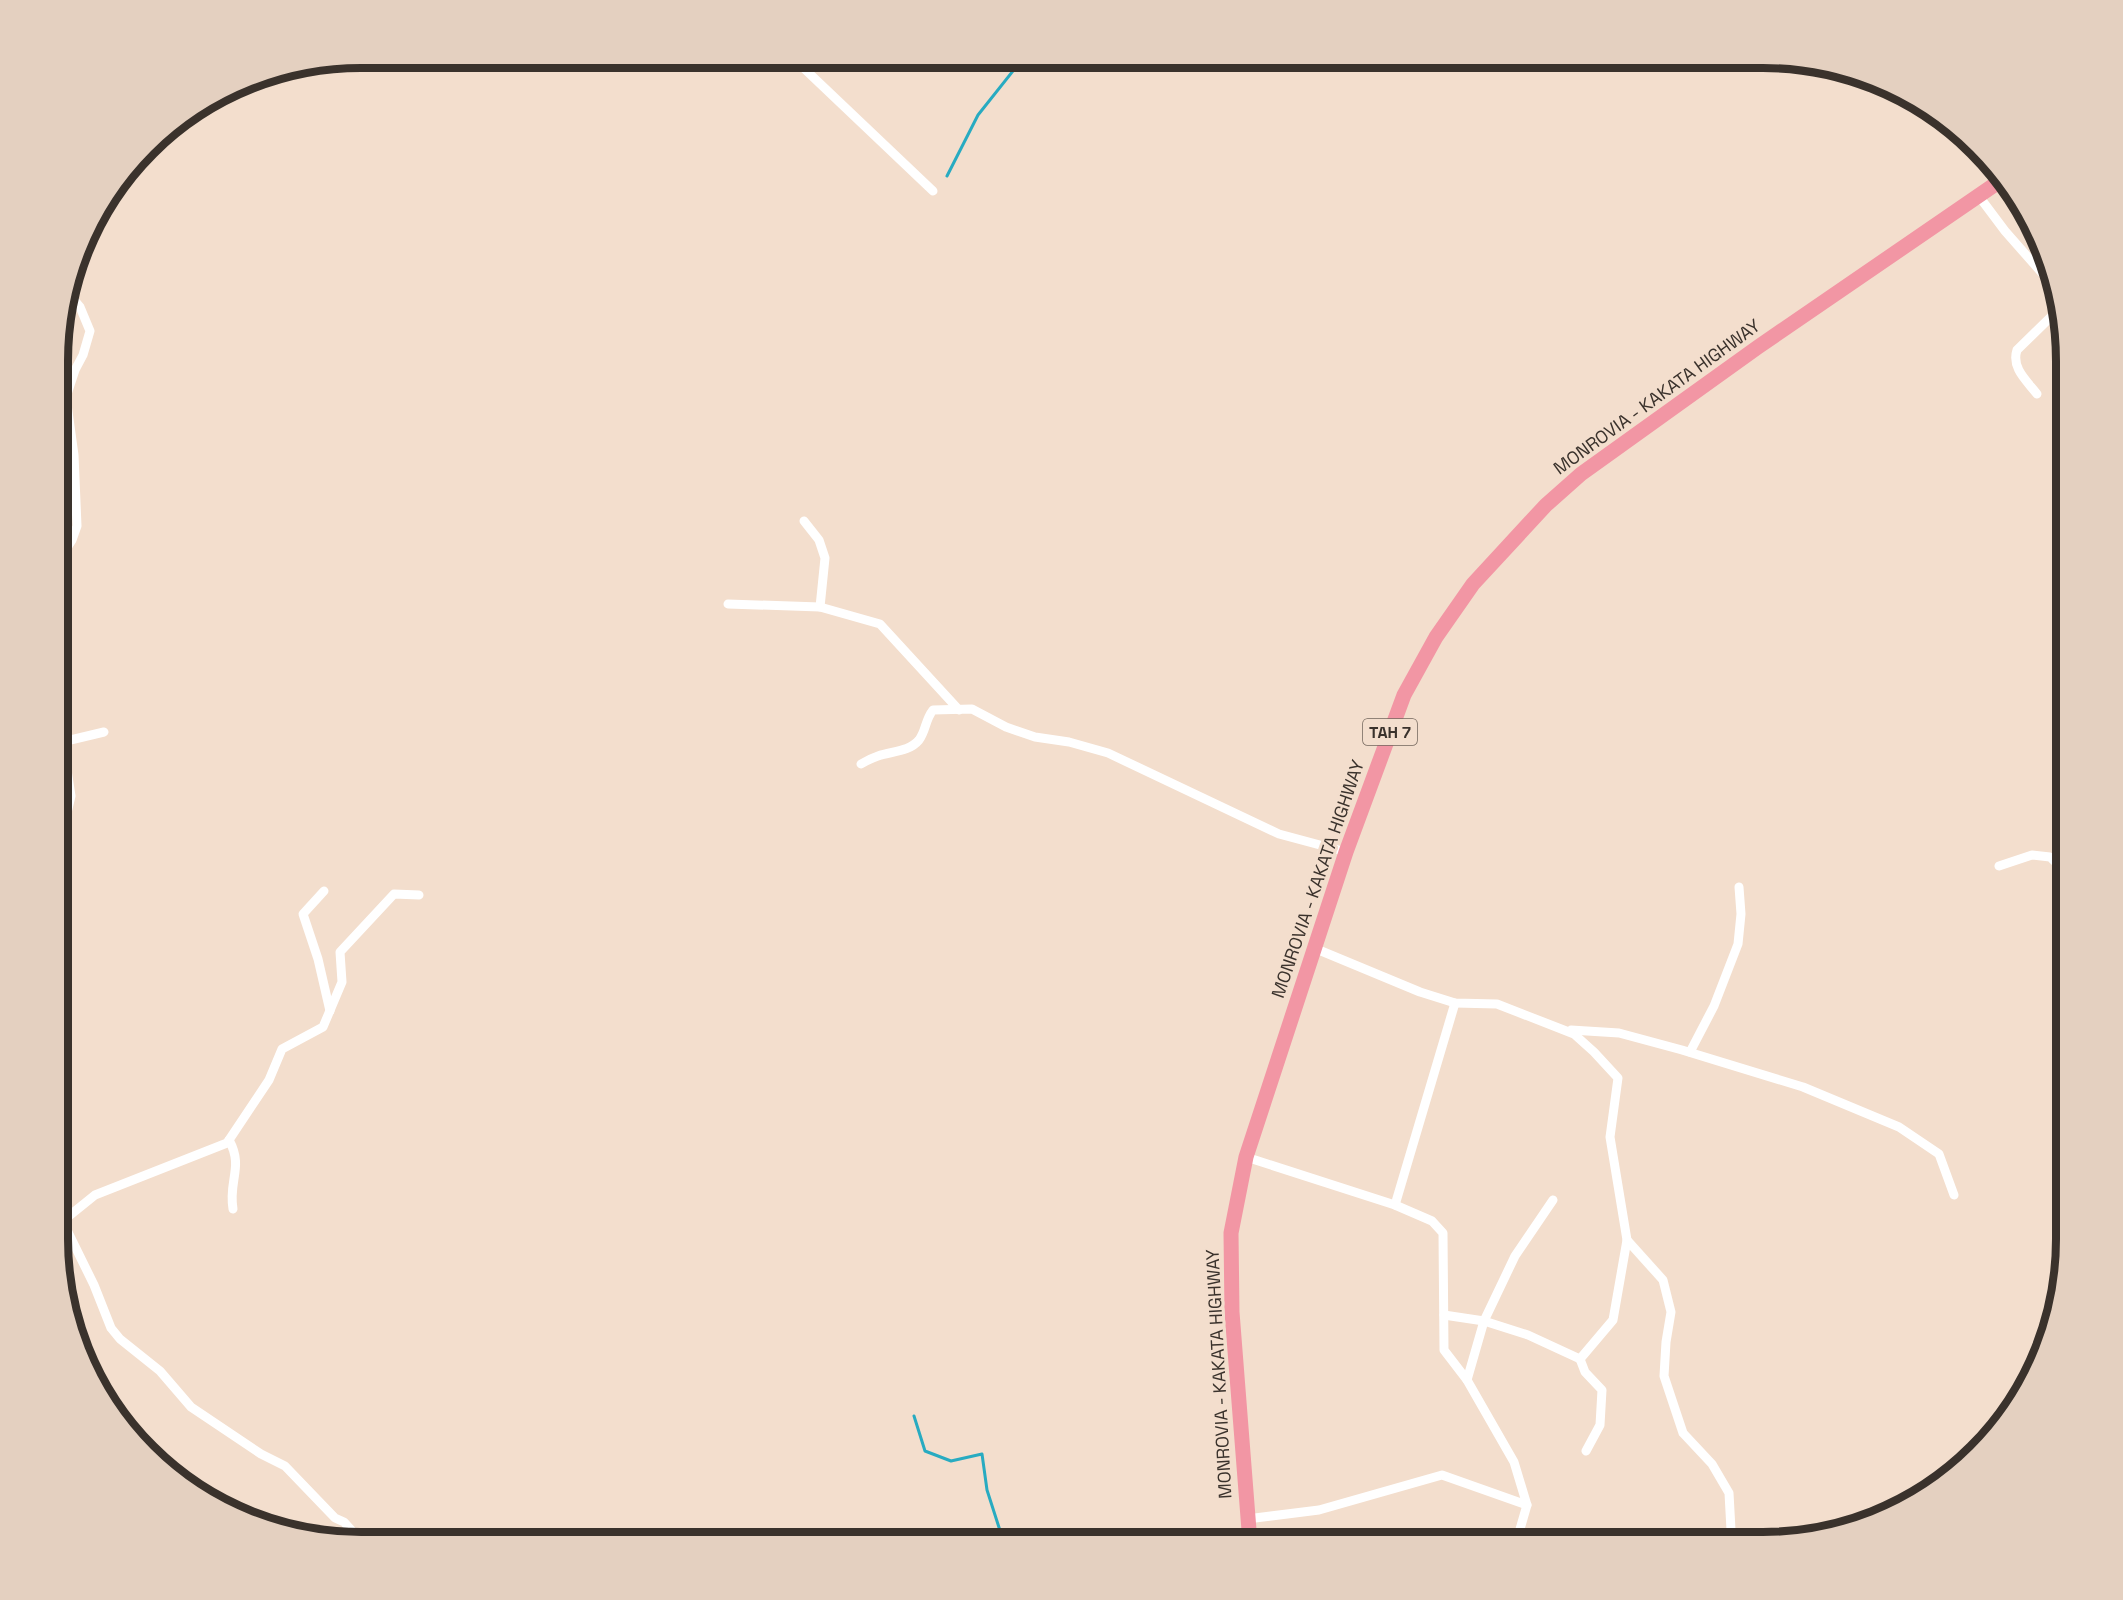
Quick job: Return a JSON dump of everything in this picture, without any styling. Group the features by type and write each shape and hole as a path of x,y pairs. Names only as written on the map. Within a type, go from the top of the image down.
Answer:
{"highway":[{"name":"MONROVIA - KAKATA HIGHWAY","path":"1249,1532 1232,1312 1231,1233 1246,1157 1346,852 1404,695 1437,637 1473,584 1546,505 1581,474 1758,347 1996,184"}],"street":[{"path":"804,68 933,190"},
{"path":"1978,195 2005,231 2042,273"},
{"path":"68,391 75,370 84,355 90,331 80,308 74,300"},
{"path":"2037,394 2016,367 2015,357 2017,350 2052,316"},
{"path":"68,406 72,425 77,526 68,546"},
{"path":"804,521 819,540 825,558 820,607"},
{"path":"728,604 820,607 880,624 959,710"},
{"path":"861,764 917,743 925,732 926,720 933,710 972,710 1006,727 1035,737 1069,742 1108,753 1279,834 1346,852"},
{"path":"68,741 104,732"},
{"path":"68,778 71,796 68,808"},
{"path":"1999,866 2032,855 2050,857 2056,863"},
{"path":"1690,1052 1714,1006 1738,944 1741,914 1739,887"},
{"path":"324,891 303,914 318,959 330,1011"},
{"path":"68,1217 95,1195 227,1143 269,1080 282,1049 322,1027 342,982 340,952 394,894 419,895"},
{"path":"1314,948 1420,992 1455,1003 1497,1004 1574,1034 1618,1078 1610,1137 1627,1240 1613,1320 1580,1359"},
{"path":"1395,1205 1455,1003"},
{"path":"1571,1030 1619,1033 1690,1052 1803,1087 1899,1127 1939,1154 1954,1195"},
{"path":"229,1140 237,1157 231,1192 233,1209"},
{"path":"1246,1157 1395,1205 1432,1221 1443,1233 1444,1350 1467,1380 1514,1462 1527,1505 1519,1532"},
{"path":"1467,1380 1485,1322 1515,1256 1553,1200"},
{"path":"68,1230 111,1328 120,1339 160,1371 191,1407 201,1415 251,1445 261,1454 285,1466 335,1518 344,1522 353,1532"},
{"path":"1627,1240 1663,1280 1671,1312 1664,1376 1683,1433 1712,1464 1729,1492 1732,1532"},
{"path":"1444,1315 1485,1322 1528,1335 1580,1359 1585,1372 1602,1390 1600,1425 1586,1451"},
{"path":"1247,1519 1319,1510 1442,1475 1527,1505"}],"waterway":[{"path":"947,176 978,115 1015,68"},
{"path":"914,1416 925,1451 951,1461 982,1454 987,1490 1000,1532"}]}
